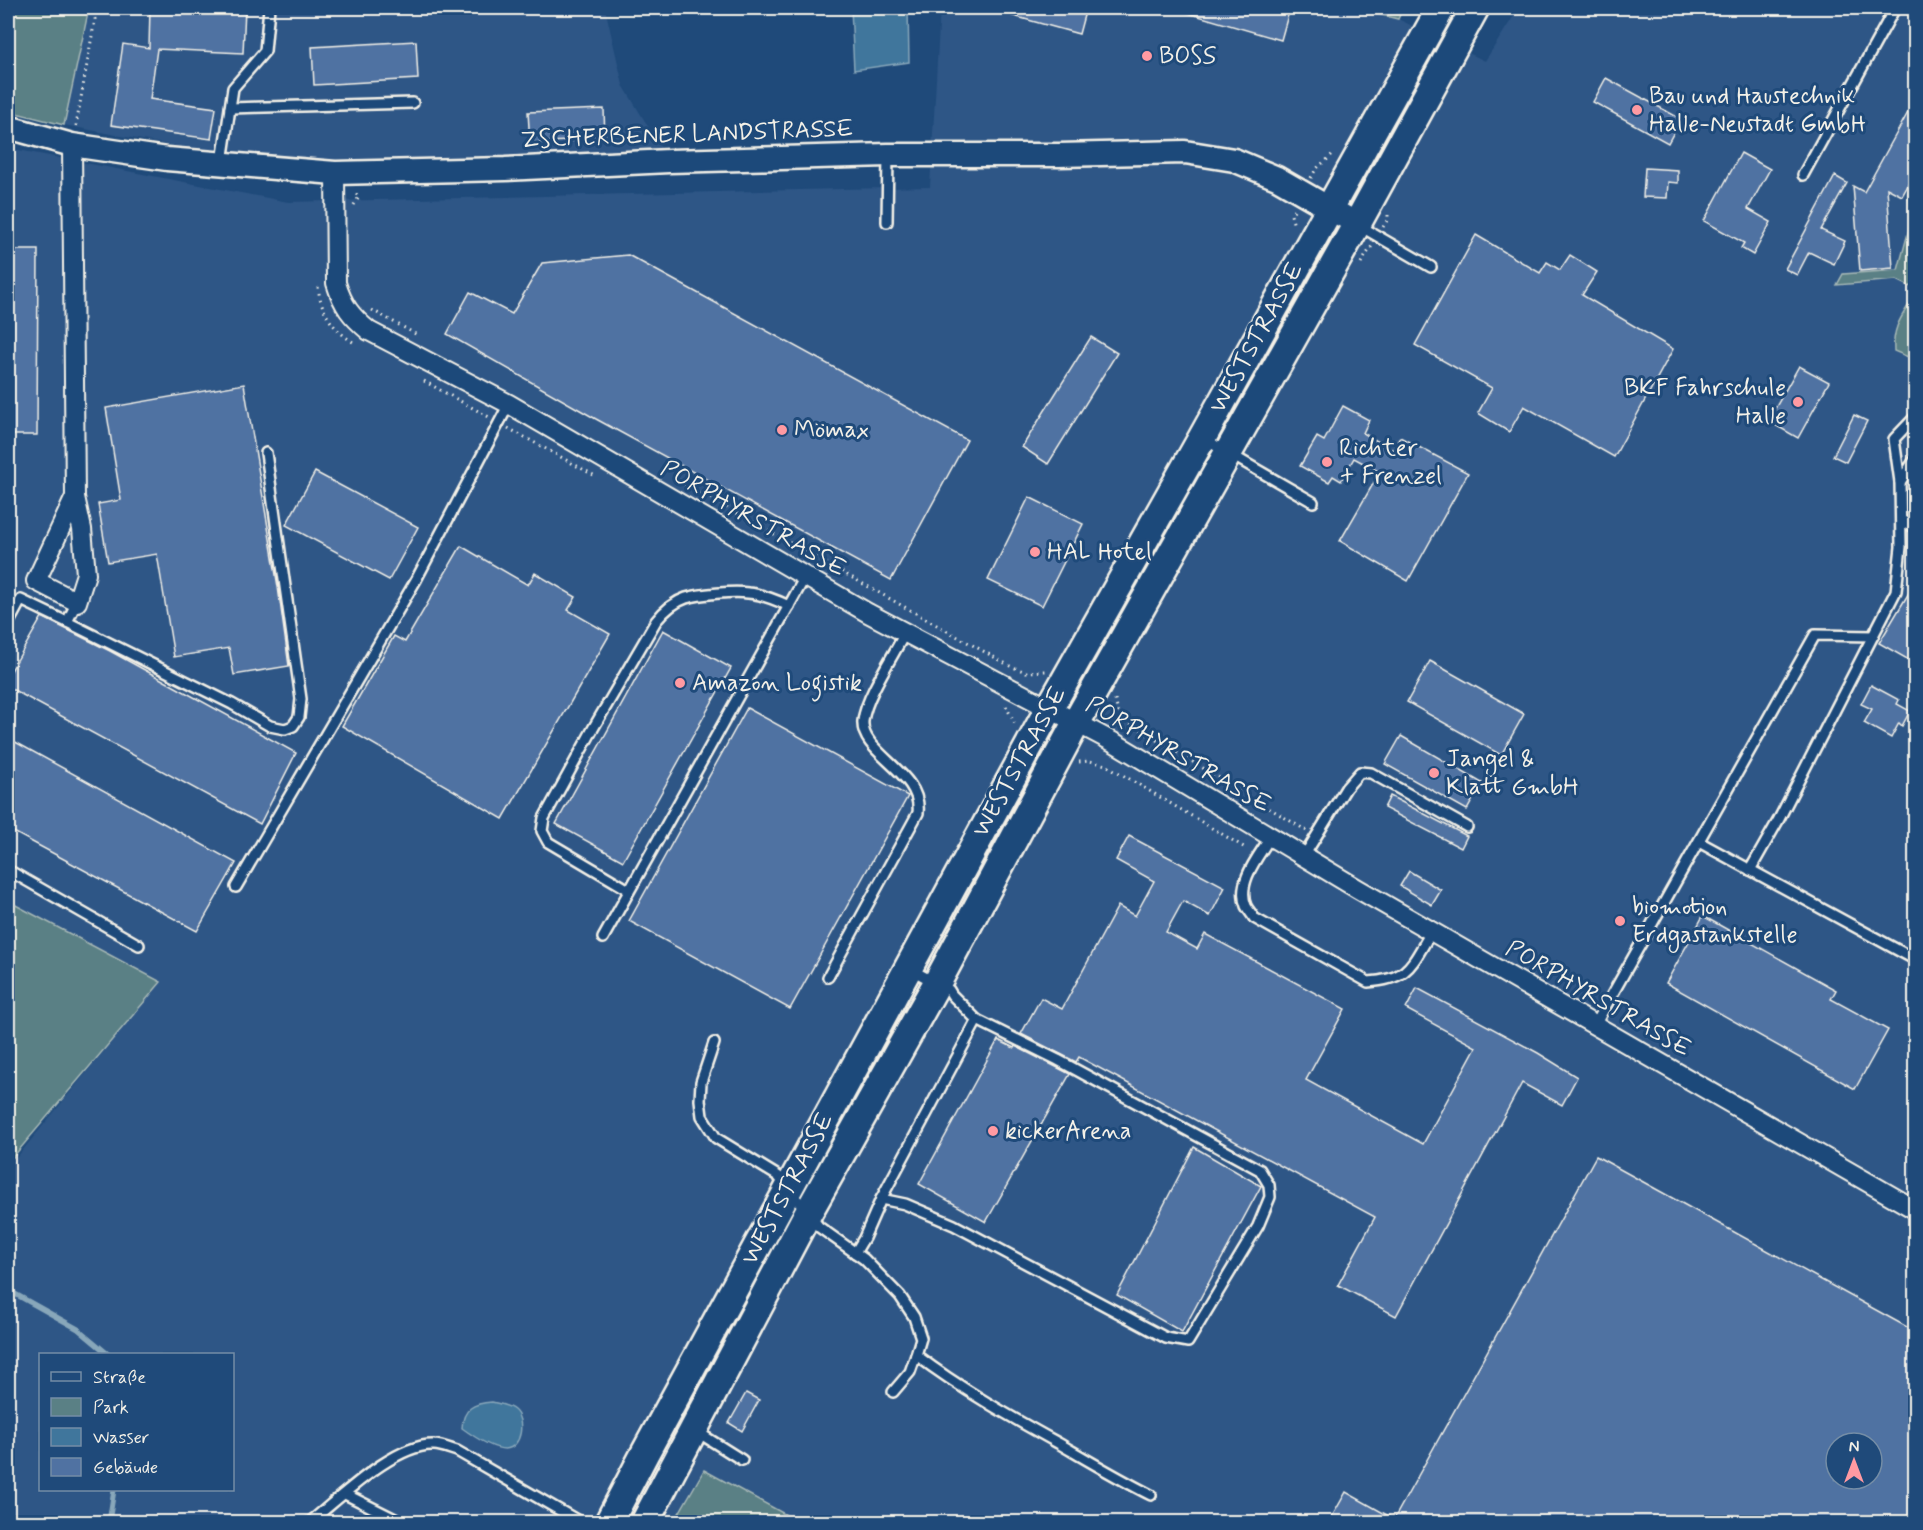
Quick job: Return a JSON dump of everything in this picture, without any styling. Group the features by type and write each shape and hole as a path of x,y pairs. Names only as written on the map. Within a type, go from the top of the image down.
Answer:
{"main road":[{"name":"WESTSTRASSE","path":"609,1522 1049,709 1441,8"},
{"path":"645,1522 808,1213 937,983 1076,723 1357,224 1475,8"}],"street":[{"name":"ZSCHERBENER LANDSTRASSE","path":"8,127 72,145 167,159 335,173 506,169 888,154 1059,155 1185,152 1234,160 1277,178 1357,224"},
{"path":"72,145 75,497 82,529 86,574 77,602 36,580 75,497"},
{"name":"PORPHYRSTRASSE","path":"335,173 336,283 341,301 354,318 369,331 509,404 905,633 1115,743 1432,931 1916,1210"}],"lane":[{"path":"222,162 233,88 265,51 269,8"},
{"path":"1803,175 1895,8"},
{"path":"230,108 413,103"},
{"path":"887,222 888,154"},
{"path":"1357,224 1431,267"},
{"path":"236,887 416,580 509,404"},
{"path":"1750,870 1896,591 1901,547 1901,520 1900,482 1894,439 1916,416"},
{"path":"1202,438 1313,502"},
{"path":"8,624 21,600 232,704 270,726 285,729 293,726 299,717 301,699 266,453"},
{"path":"1900,482 1916,458"},
{"path":"1901,520 1916,528"},
{"path":"603,938 805,577"},
{"path":"629,890 548,843 542,831 544,818 594,727 656,621 665,610 686,598 748,592 789,606"},
{"path":"67,622 77,602"},
{"path":"828,977 918,813 917,795 911,785 872,744 864,730 863,720 874,691 905,633"},
{"path":"1595,1025 1815,635 1874,636"},
{"path":"1304,856 1346,788 1360,772 1367,771 1467,827"},
{"path":"1271,836 1246,879 1244,888 1246,905 1254,918 1368,982 1387,981 1408,970 1432,931"},
{"path":"1699,842 1916,960"},
{"path":"8,870 139,945"},
{"path":"881,1199 905,1204 954,1225 1166,1338 1188,1342 1258,1226 1270,1197 1269,1185 1260,1170 1058,1060 977,1020 949,990 908,968"},
{"path":"855,1253 881,1199 977,1020"},
{"path":"714,1043 701,1082 702,1116 716,1138 778,1176 819,1227 864,1259 900,1296 914,1317 921,1338 910,1372 893,1392"},
{"path":"916,1355 951,1382 1003,1413 1116,1478 1151,1495"},
{"path":"694,1430 742,1460"},
{"path":"310,1522 383,1463 405,1450 434,1445 456,1451 580,1522"},
{"path":"345,1494 401,1522"},
{"path":"557,1522 562,1512"}],"path":[{"path":"72,145 95,19 91,8"},
{"path":"335,173 359,197 353,207"},
{"path":"369,308 421,337"},
{"path":"669,475 1010,666 1026,672 1042,672"},
{"path":"1118,712 1130,724 1316,836"},
{"path":"1090,761 1106,765 1259,856"}],"shaded area":[{"path":"89,8 605,8 623,85 669,161 311,162 163,144 64,125"},
{"path":"940,8 1354,8 1398,19 1485,61 1519,8 1915,8 1915,1522 8,1522 8,1168 161,982 8,901 8,148 288,202 930,187"}],"green space":[{"path":"8,8 89,8 64,125 8,111"},
{"path":"1354,8 1403,8 1398,19"},
{"path":"1915,180 1915,289 1897,280 1837,285 1843,274 1898,270 1912,218 1908,193"},
{"path":"1915,295 1916,358 1913,359 1894,351 1894,342 1899,321"},
{"path":"8,901 161,982 8,1163"},
{"path":"704,1470 799,1522 674,1522"}],"water":[{"path":"851,8 908,8 909,62 854,70"},
{"path":"492,1402 509,1407 518,1414 521,1426 519,1439 511,1447 505,1449 494,1447 462,1428 464,1416 470,1408"}],"building":[{"path":"150,8 245,8 243,53 157,49 150,99 216,108 211,139 111,125 123,44 149,48"},
{"path":"999,8 1086,8 1079,34 999,12"},
{"path":"1181,8 1290,8 1281,40 1181,11"},
{"path":"416,41 418,79 314,85 312,47"},
{"name":"Bau und Haustechnik Halle-Neustadt GmbH","path":"1606,78 1681,119 1668,143 1593,102"},
{"path":"1916,98 1916,171 1902,196 1887,188 1893,268 1860,271 1853,186 1864,192"},
{"path":"604,109 605,139 530,143 528,112"},
{"path":"1741,153 1770,169 1748,209 1771,222 1753,255 1741,248 1744,243 1704,221"},
{"path":"1645,168 1678,170 1678,183 1668,182 1667,198 1643,197"},
{"path":"1835,176 1847,183 1821,230 1845,241 1834,264 1809,252 1797,275 1785,269"},
{"path":"1476,235 1540,273 1547,262 1560,270 1570,255 1597,272 1582,295 1673,349 1614,457 1524,406 1509,432 1478,413 1492,388 1415,345"},
{"path":"8,250 38,250 37,435 8,435"},
{"name":"Mömax","path":"628,255 967,440 891,580 596,419 447,334 470,292 512,314 542,263"},
{"path":"1091,337 1117,353 1048,464 1022,447"},
{"name":"BKF Fahrschule Halle","path":"1799,366 1829,382 1798,438 1768,421"},
{"path":"244,384 289,666 234,675 229,648 174,657 157,554 108,562 98,504 121,500 106,408"},
{"path":"1343,406 1369,420 1363,433 1393,450 1400,437 1468,473 1408,581 1340,541 1380,472 1354,458 1341,481 1333,476 1329,482 1300,466 1317,437 1324,441"},
{"name":"BKF Fahrschule Halle","path":"1854,415 1867,421 1846,462 1833,456"},
{"path":"315,472 418,527 389,580 286,525"},
{"name":"HAL Hotel","path":"1029,497 1083,524 1042,606 988,580"},
{"path":"461,546 528,585 535,573 576,597 568,610 610,634 503,819 342,726 394,636 405,642"},
{"path":"1916,581 1916,664 1879,643"},
{"path":"42,617 110,651 296,753 260,824 8,687 8,676"},
{"path":"663,630 731,668 623,861 556,824"},
{"path":"1430,661 1524,714 1501,755 1407,702"},
{"path":"1871,685 1899,700 1897,704 1910,711 1902,726 1899,723 1891,738 1864,723 1872,709 1861,704"},
{"path":"747,708 908,796 790,1009 629,921"},
{"name":"Jangel & Klatt GmbH","path":"1401,736 1482,783 1467,810 1385,764"},
{"path":"8,738 236,863 197,931 8,829"},
{"path":"1390,796 1467,836 1461,848 1384,808"},
{"path":"1129,836 1225,887 1210,916 1183,901 1166,932 1197,949 1205,934 1345,1009 1306,1080 1423,1144 1476,1047 1406,1009 1417,988 1538,1053 1577,1077 1562,1105 1522,1083 1396,1316 1338,1285 1375,1217 1079,1057 1076,1062 1021,1034 1041,998 1062,1009 1118,906 1135,916 1154,881 1116,860"},
{"path":"1409,871 1441,890 1432,905 1400,886"},
{"path":"1703,916 1836,990 1831,999 1888,1030 1855,1089 1666,983"},
{"name":"kickerArena","path":"998,1040 1014,1048 1015,1046 1070,1074 986,1222 919,1184"},
{"name":"kickerArena","path":"1194,1147 1261,1186 1182,1332 1117,1295"},
{"path":"1596,1156 1916,1332 1916,1522 1329,1522 1346,1492 1394,1519"},
{"path":"746,1393 759,1400 742,1431 729,1423"}],"waterway":[{"path":"8,1290 78,1329 107,1353"},
{"path":"109,1522 114,1491"}],"place":[{"name":"BOSS","path":"1147,56"},
{"name":"Bau und Haustechnik Halle-Neustadt GmbH","path":"1637,110"},
{"name":"BKF Fahrschule Halle","path":"1798,402"},
{"name":"Mömax","path":"782,430"},
{"name":"Richter + Frenzel","path":"1327,462"},
{"name":"HAL Hotel","path":"1035,552"},
{"name":"Amazon Logistik","path":"680,683"},
{"name":"Jangel & Klatt GmbH","path":"1434,773"},
{"name":"biomotion Erdgastankstelle","path":"1620,921"},
{"name":"kickerArena","path":"993,1131"}]}
